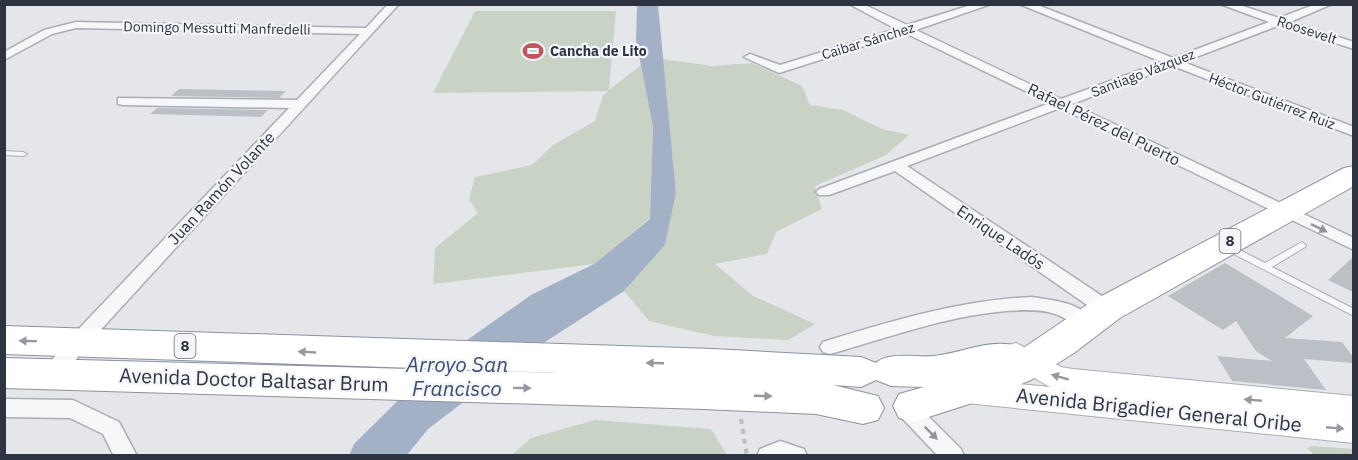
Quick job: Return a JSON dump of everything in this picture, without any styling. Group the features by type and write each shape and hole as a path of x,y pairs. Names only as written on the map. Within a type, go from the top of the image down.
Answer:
{"highway":[{"name":"8","path":"1022,358 916,373 871,384 879,416 896,417 911,409 964,391 1022,358 1076,334 1094,313 1353,174"},
{"name":"Avenida Doctor Baltasar Brum","path":"4,340 365,354 718,384 816,398 871,384"},
{"name":"Avenida Doctor Baltasar Brum","path":"4,373 337,384 718,384"}],"main road":[{"name":"Avenida Brigadier General Oribe","path":"1022,358 1054,377 1185,403 1353,430"},
{"name":"Avenida Brigadier General Oribe","path":"964,391 1353,409"}],"street":[{"name":"Juan Ramón Volante","path":"52,374 78,342 394,4"},
{"name":"Rafael Pérez del Puerto","path":"854,4 1353,245"},
{"name":"Caibar Sánchez","path":"750,57 779,69 986,4"},
{"name":"Héctor Gutiérrez Ruiz","path":"1024,4 1353,132"},
{"name":"Roosevelt","path":"1226,4 1353,46"},
{"name":"Santiago Vázquez","path":"824,192 1322,5"},
{"name":"Domingo Messutti Manfredelli","path":"4,57 48,32 67,26 367,31"},
{"path":"123,101 299,104"},
{"name":"Enrique Ladós","path":"896,165 1094,313"},
{"path":"830,347 955,312 1031,304 1094,313"},
{"path":"4,408 73,409 111,428 126,456"},
{"path":"911,409 953,456"},
{"path":"768,456 780,451 796,456"}],"lane":[{"path":"4,153 23,154"},
{"path":"1224,245 1353,313"},
{"path":"1265,267 1302,245"}],"path":[{"path":"718,384 747,456"}],"shaded area":[{"path":"475,11 616,11 609,90 641,65 653,127 650,218 594,264 433,284 435,248 478,213 469,199 475,177 532,165 553,145 595,121 603,96 608,91 433,93"},
{"path":"663,59 712,66 752,63 802,86 810,105 843,110 882,129 909,135 886,155 815,186 822,209 776,232 767,254 715,264 753,296 815,324 788,340 714,336 649,321 624,291 665,245 676,193"},
{"path":"595,420 711,429 727,455 512,455 531,438"},
{"path":"1313,446 1353,449 1353,455 1314,455 1307,448"}],"water":[{"name":"Arroyo San Francisco","path":"637,5 658,5 676,193 665,245 624,291 528,353 428,429 407,455 349,456 354,444 439,360 531,295 594,264 650,219 653,127 636,40"}],"building":[{"path":"179,89 286,91 279,98 171,96"},
{"path":"157,108 268,110 261,117 150,114"},
{"path":"1353,257 1353,292 1328,280"},
{"path":"1225,263 1313,316 1285,338 1342,342 1353,357 1353,363 1304,359 1326,390 1232,381 1217,356 1272,361 1256,351 1236,321 1223,330 1168,296"}],"place":[{"name":"Cancha de Lito","path":"533,51"}]}
